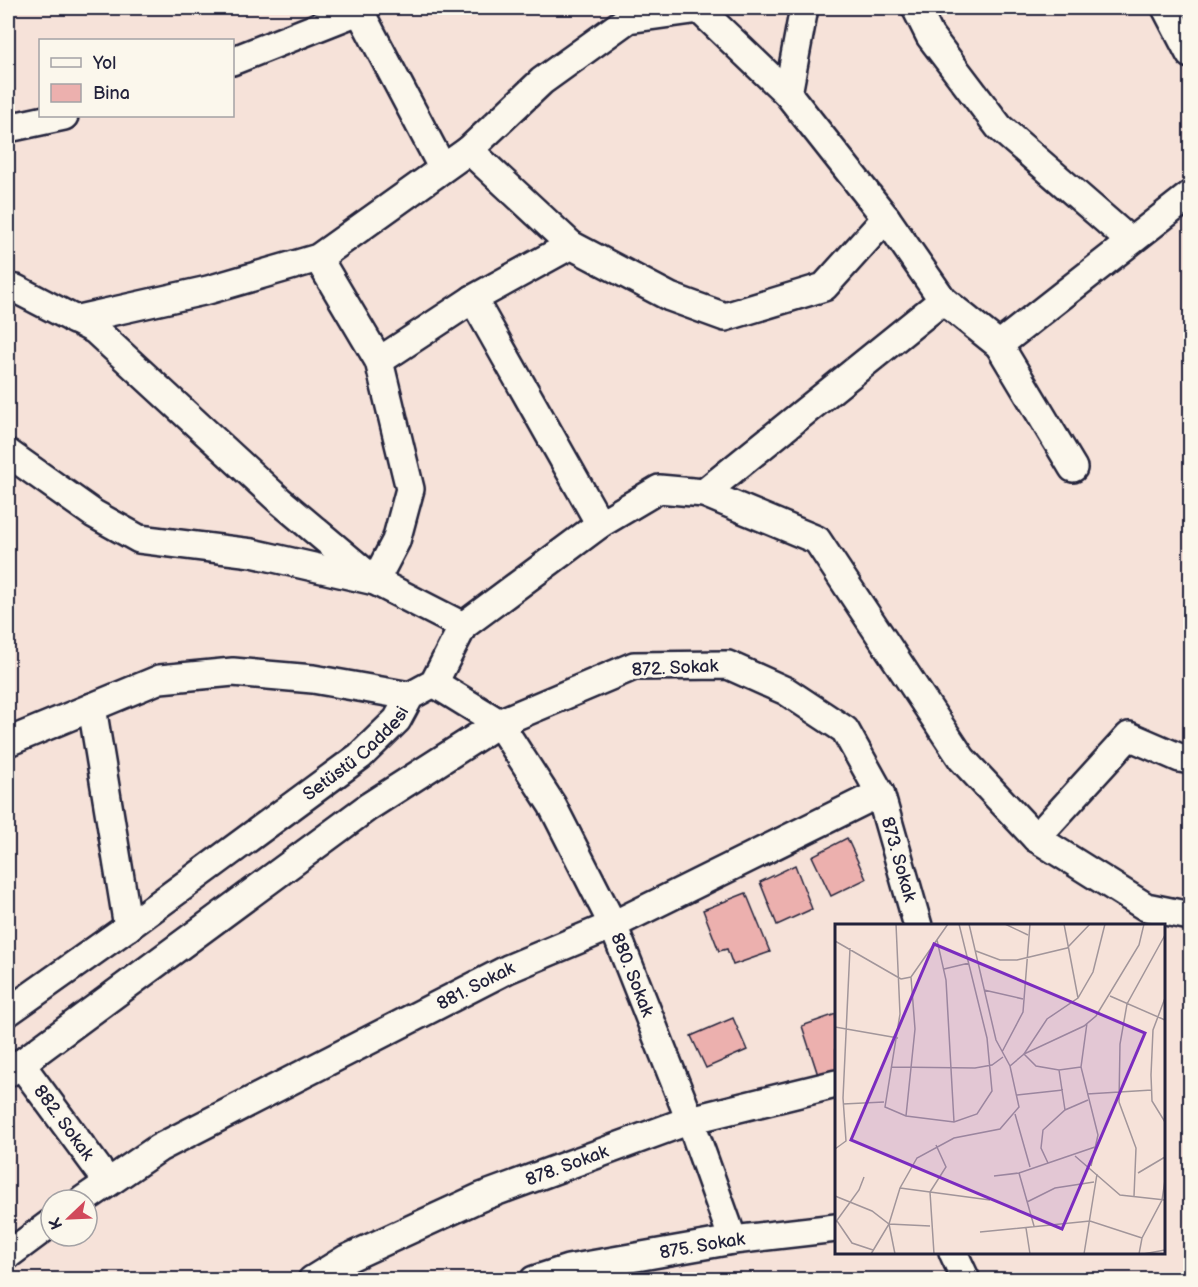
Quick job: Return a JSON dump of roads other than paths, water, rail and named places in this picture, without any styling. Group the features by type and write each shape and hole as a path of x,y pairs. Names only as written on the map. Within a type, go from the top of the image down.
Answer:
{"street":[{"path":"74,320 208,290 318,258 442,167 469,150 542,81 628,19 703,8 788,94 886,218 943,300 999,345 1073,468"},
{"path":"788,94 804,8"},
{"path":"916,8 930,36 999,127 1130,241"},
{"path":"1166,8 1191,54"},
{"path":"234,60 361,9 442,167"},
{"path":"8,128 59,117"},
{"path":"469,150 571,244 670,297 725,317 824,287 886,218"},
{"path":"999,345 1191,195"},
{"path":"379,362 473,299 571,244"},
{"path":"318,258 379,362 410,489 396,541 375,581"},
{"path":"8,288 16,289 94,330 279,500 375,581 463,626"},
{"path":"473,299 600,524"},
{"path":"704,493 943,300"},
{"path":"8,453 94,514 139,539 252,553 375,581"},
{"path":"499,723 434,683 463,626 600,524 659,489 704,493 817,540 962,759 1036,838 1146,907 1191,916"},
{"name":"872. Sokak","path":"14,1068 333,832 499,723 634,666 728,665 786,691 844,730 880,793"},
{"path":"8,742 160,679 232,672 312,679 410,696"},
{"name":"Setüstü Caddesi","path":"8,1012 128,927 360,756 397,720 410,696 434,683"},
{"path":"93,707 128,927"},
{"name":"880. Sokak","path":"499,723 552,805 613,925 690,1120 733,1240"},
{"path":"1036,838 1129,736 1180,758 1191,760"},
{"name":"881. Sokak","path":"99,1188 159,1148 498,975 613,925 880,793"},
{"name":"873. Sokak","path":"880,793 917,924"},
{"name":"882. Sokak","path":"14,1068 108,1182"},
{"name":"878. Sokak","path":"312,1280 346,1259 481,1197 690,1120 835,1084"},
{"name":"875. Sokak","path":"534,1280 733,1240 835,1228"},
{"path":"8,1255 39,1232"},
{"path":"954,1254 966,1280"}]}
